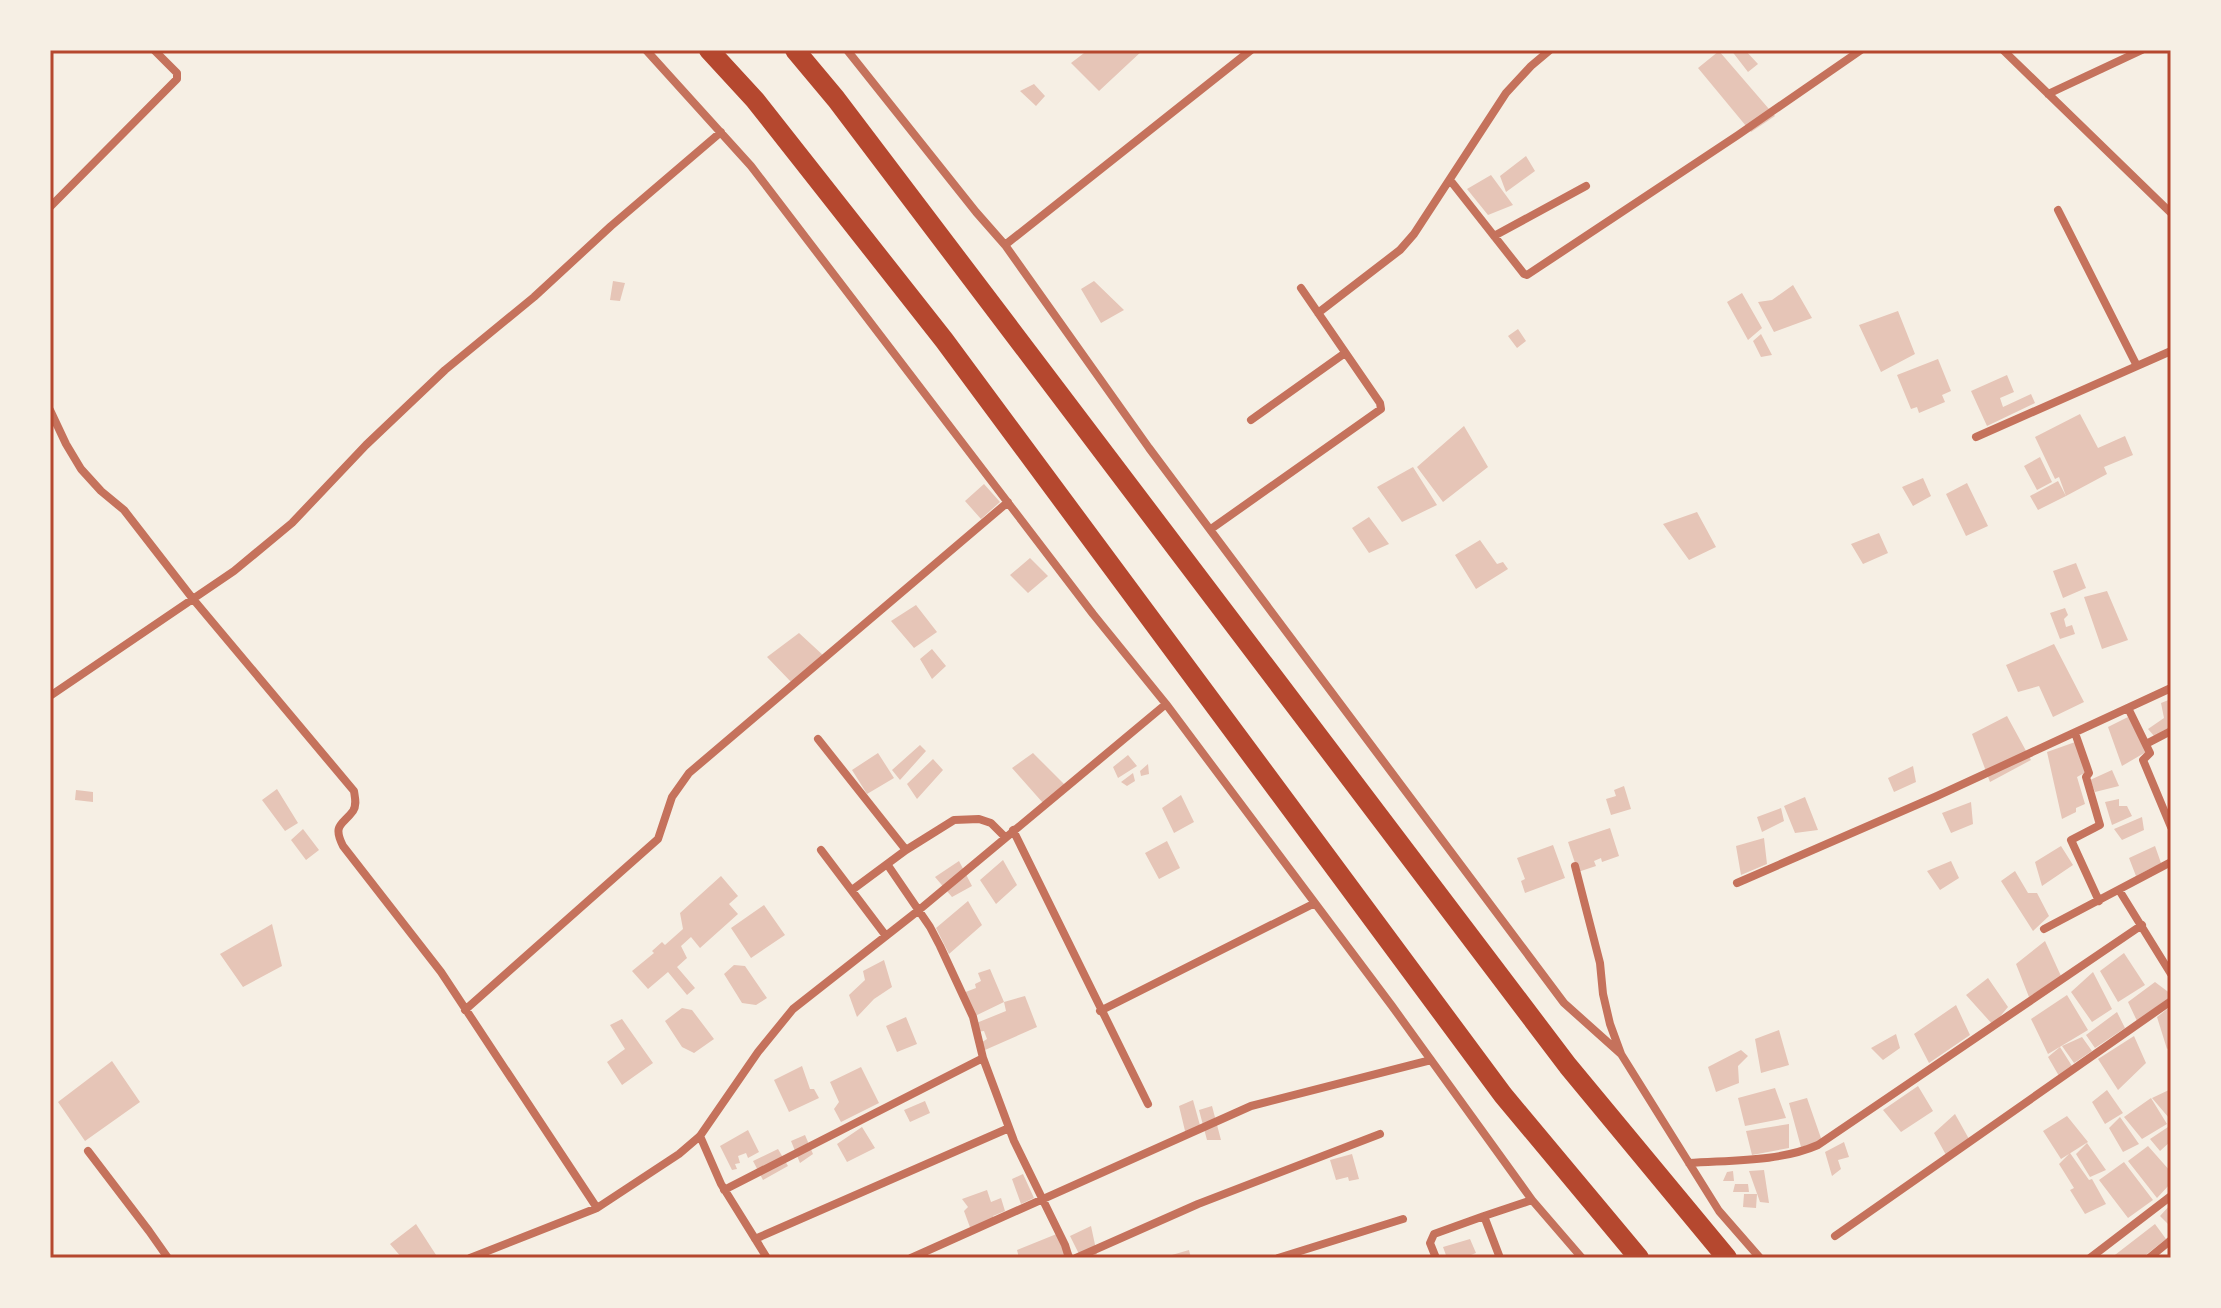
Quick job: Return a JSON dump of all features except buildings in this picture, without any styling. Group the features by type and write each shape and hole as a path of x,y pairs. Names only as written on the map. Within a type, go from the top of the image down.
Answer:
{"highway":[{"path":"709,50 755,100 944,340 1503,1095 1639,1258"},
{"path":"795,50 836,99 1568,1066 1727,1258"}],"street":[{"path":"50,207 177,79 177,73 154,50"},
{"path":"646,50 751,166 1093,614 1166,704 1532,1200 1582,1258"},
{"path":"847,50 1005,245 1149,448 1564,1003 1621,1054"},
{"path":"1005,245 1251,50"},
{"path":"1318,313 1400,250 1414,234 1506,93 1550,50"},
{"path":"1450,180 1524,274 1528,275 1861,50"},
{"path":"2003,50 2171,213"},
{"path":"2048,94 2142,50"},
{"path":"50,696 234,571 292,523 366,445 445,370 534,297 721,132"},
{"path":"1494,236 1586,186"},
{"path":"2058,210 2137,366"},
{"path":"1211,529 1381,409 1380,403 1301,288"},
{"path":"1976,437 2171,351"},
{"path":"1251,420 1345,353"},
{"path":"50,410 81,469 124,510 193,599 350,784 356,802 353,811 340,825 343,846 441,972 597,1208"},
{"path":"465,1010 658,839 672,797 689,773 1008,502"},
{"path":"1737,883 1937,796 2171,688"},
{"path":"470,1258 597,1208 679,1154 700,1136 758,1052 793,1009 919,910 1166,704"},
{"path":"2128,708 2150,753 2143,760 2171,827"},
{"path":"2146,744 2171,731"},
{"path":"2075,733 2089,773 2086,777 2100,825 2071,840 2099,901"},
{"path":"818,739 906,850"},
{"path":"852,890 906,850 954,820 967,818 991,823 1005,837"},
{"path":"1013,830 1148,1104"},
{"path":"821,850 886,936"},
{"path":"887,864 940,946 973,1017 983,1058 1009,1128 1069,1258"},
{"path":"2044,929 2168,864 2171,876"},
{"path":"1575,866 1600,963 1610,1024 1621,1054 1719,1211 1760,1258"},
{"path":"2119,890 2171,974"},
{"path":"1100,1011 1315,903"},
{"path":"1689,1163 1784,1155 1818,1145 2142,925"},
{"path":"1835,1236 2171,1001"},
{"path":"724,1190 983,1058"},
{"path":"911,1258 1251,1106 1431,1060"},
{"path":"755,1239 1009,1128"},
{"path":"1076,1258 1198,1204 1380,1134"},
{"path":"700,1136 724,1190 767,1258"},
{"path":"88,1151 168,1258"},
{"path":"2092,1258 2171,1196"},
{"path":"1436,1258 1430,1243 1434,1234 1532,1200"},
{"path":"1484,1216 1500,1258"},
{"path":"1278,1258 1403,1219"},
{"path":"2149,1258 2171,1240"},
{"path":"1569,1243 1573,1258"}]}
